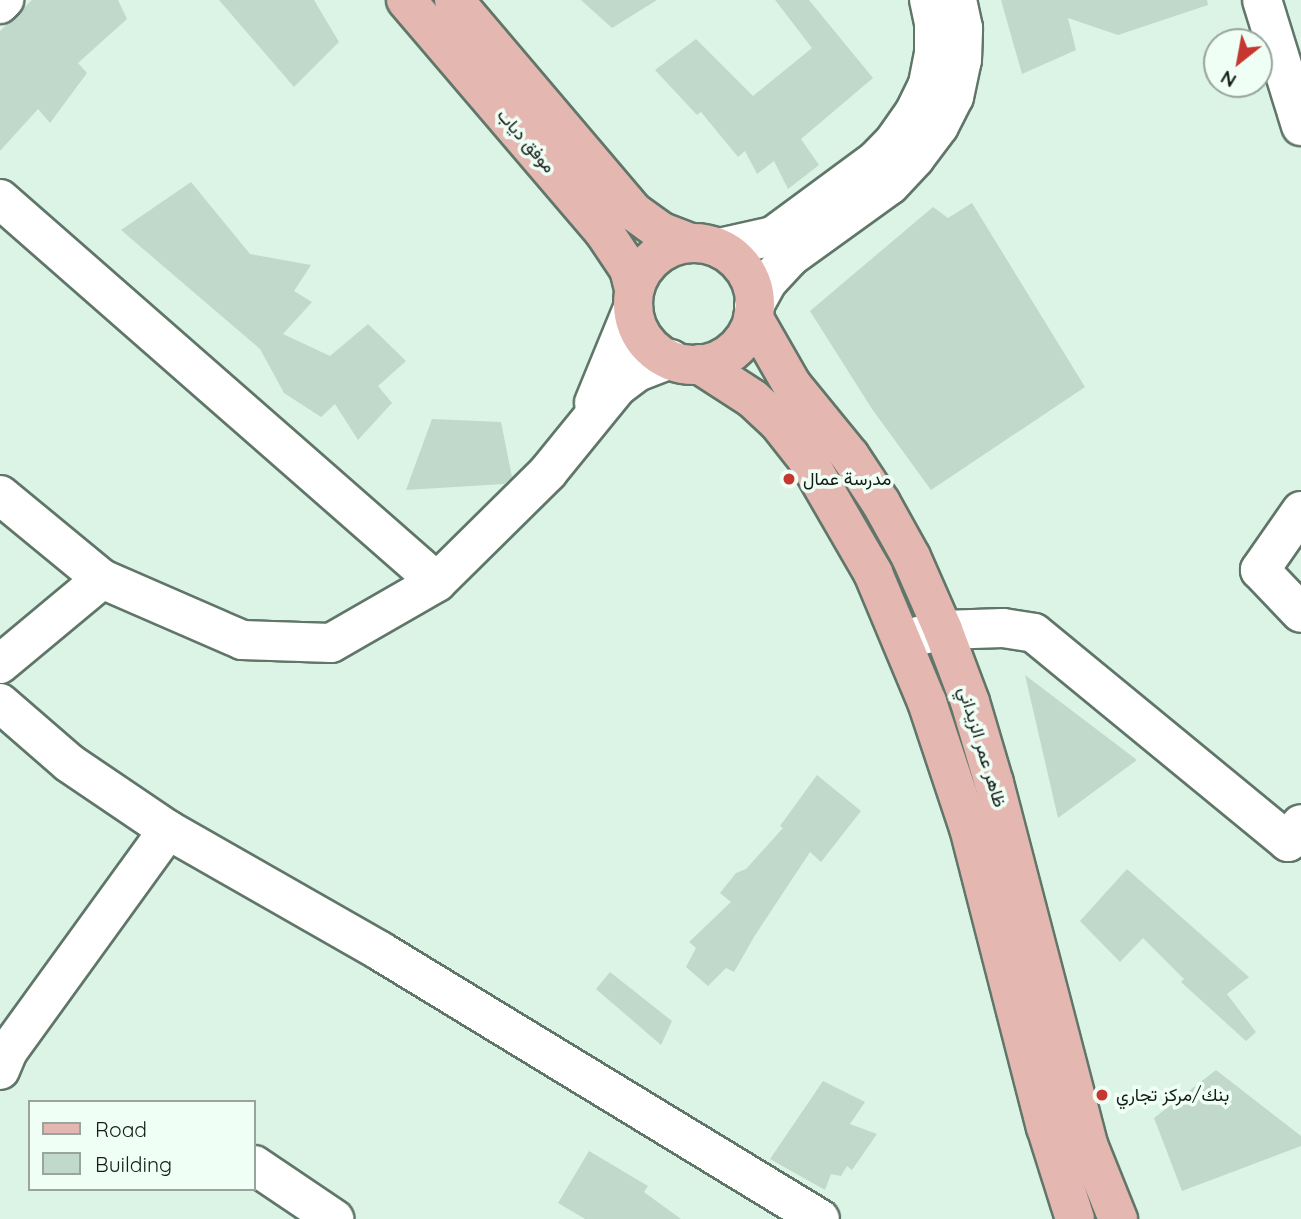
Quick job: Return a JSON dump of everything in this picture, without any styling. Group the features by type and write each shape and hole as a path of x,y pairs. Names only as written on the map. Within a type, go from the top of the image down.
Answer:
{"main road":[{"name":"موفق دياب","path":"405,0 604,232 629,270 634,299"},
{"name":"موفق دياب","path":"454,0 634,212 662,232 704,246"},
{"path":"704,246 740,263 750,279 754,311 747,335 734,350 718,360 685,362 647,342 638,327 634,299 641,272 655,256 671,247 704,246"},
{"name":"ظاهر عمر الزيداني","path":"754,311 792,385 850,456 881,503 911,557 943,631 970,702 994,783 1089,1147 1118,1219"},
{"name":"ظاهر عمر الزيداني","path":"685,362 753,398 777,421 807,459 873,573 927,702 969,828 1046,1127 1075,1219"}],"street":[{"path":"0,4 4,0"},
{"path":"704,246 773,236 876,159 895,140 914,113 928,84 934,52 929,0"},
{"path":"754,311 768,281 790,257 890,185 939,126 954,97 962,60 963,28 957,0"},
{"path":"1262,0 1301,126"},
{"path":"0,199 437,582"},
{"path":"583,430 634,299"},
{"path":"0,495 102,579 242,640 331,643 437,582 548,472 617,387 637,372 685,362"},
{"path":"1301,511 1260,570 1301,613"},
{"path":"0,664 102,579"},
{"path":"902,640 943,631 1003,628 1034,633 1297,841"},
{"path":"0,703 69,763 168,830 380,951 820,1219"},
{"path":"3,1056 168,830"},
{"path":"256,1166 334,1219"}],"building":[{"path":"32,0 118,0 127,19 78,63 87,73 50,123 38,109 0,151 0,31"},
{"path":"219,0 314,0 339,42 294,87"},
{"path":"581,0 657,0 612,28"},
{"path":"775,0 809,0 873,78 801,139 819,165 788,189 774,161 757,174 745,151 738,157 701,112 697,115 655,70 696,39 753,96 812,48"},
{"path":"1001,0 1207,0 1208,5 1118,35 1068,18 1076,50 1022,74"},
{"path":"191,182 250,254 311,265 294,291 312,302 283,334 330,356 368,324 406,361 378,386 392,403 358,440 335,404 321,417 284,393 260,349 121,230"},
{"path":"972,203 1085,387 931,490 872,409 810,311 933,207 948,218"},
{"path":"432,419 501,422 512,477 504,484 406,490"},
{"path":"1025,675 1137,760 1058,818"},
{"path":"817,775 861,811 821,862 810,852 734,972 726,968 708,986 686,967 696,948 689,942 731,902 720,893 736,873 746,869 783,828 780,826"},
{"path":"1127,869 1249,977 1227,994 1256,1032 1246,1041 1181,982 1184,979 1143,938 1120,962 1080,921"},
{"path":"610,972 672,1021 661,1045 596,989"},
{"path":"1216,1070 1301,1136 1301,1146 1182,1191 1154,1118"},
{"path":"823,1081 865,1102 850,1124 877,1134 852,1170 847,1166 841,1176 831,1174 825,1190 770,1159"},
{"path":"589,1151 648,1186 644,1192 681,1219 585,1219 558,1203"}],"place":[{"name":"مدرسة عمال","path":"789,479"},
{"name":"بنك/مركز تجاري","path":"1102,1095"}]}
